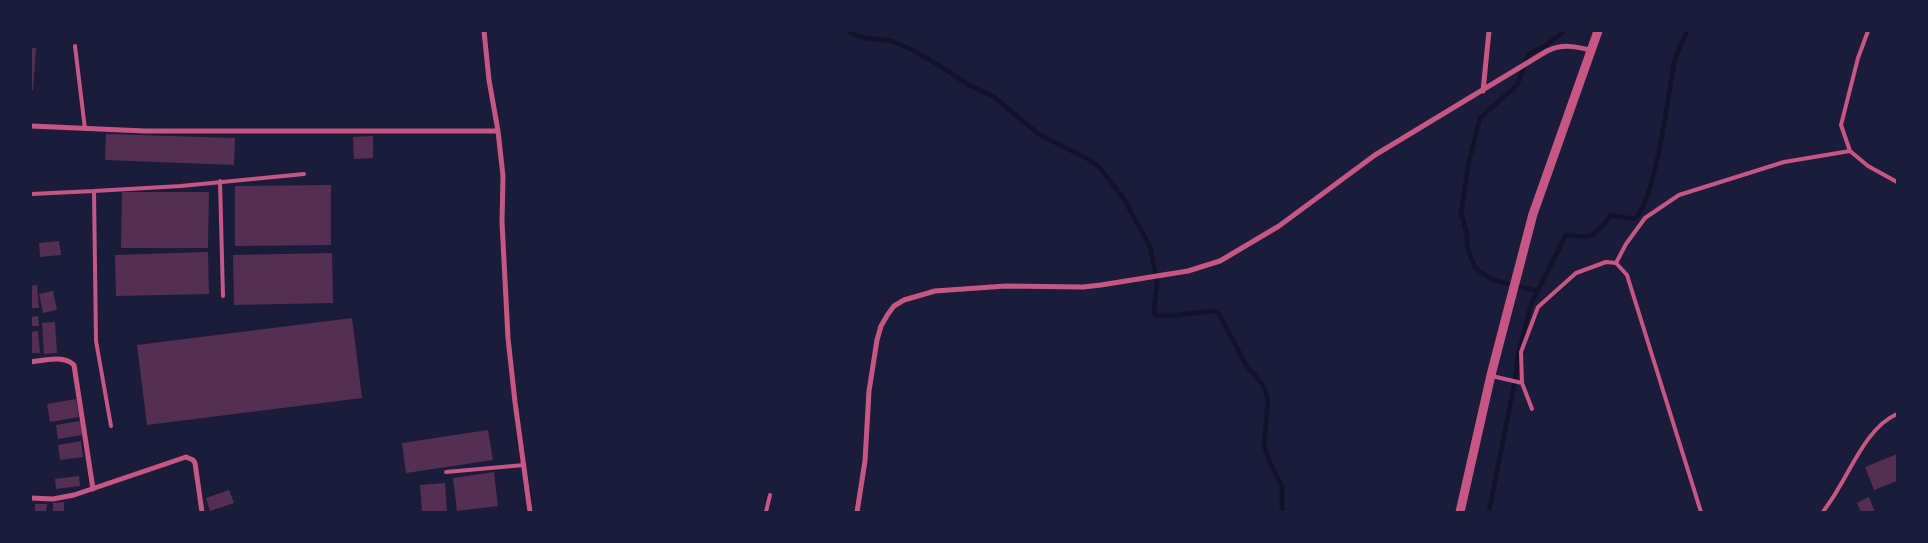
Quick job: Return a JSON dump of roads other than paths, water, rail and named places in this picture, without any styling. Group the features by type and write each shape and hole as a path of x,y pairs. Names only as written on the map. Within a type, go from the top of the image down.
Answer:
{"street":[{"path":"484,31 503,176 502,222 508,338 530,512"},
{"path":"1484,91 1489,31"},
{"path":"1460,512 1491,375 1533,214 1598,31"},
{"path":"857,512 865,461 869,391 877,340 881,326 888,314 899,303 915,296 935,291 1006,286 1083,287 1201,268 1220,261 1262,237 1374,155 1555,47 1574,46 1590,50"},
{"path":"31,126 85,130 238,132 498,131"},
{"path":"31,362 63,359 70,360 74,365 93,489"},
{"path":"31,498 53,499 74,495 186,457 195,463 202,512"}],"lane":[{"path":"1868,31 1858,58 1841,125 1850,150 1868,166 1897,182"},
{"path":"75,46 85,130"},
{"path":"1616,263 1626,244 1644,218 1679,195 1784,162 1850,150"},
{"path":"31,194 181,186 304,174"},
{"path":"220,181 223,296"},
{"path":"94,191 96,341 111,426"},
{"path":"1532,409 1522,383 1521,352 1538,307 1576,273 1606,262 1616,263 1627,275 1701,512"},
{"path":"1491,375 1522,383"},
{"path":"1822,512 1837,492 1864,444 1890,417 1897,414"},
{"path":"446,472 524,465"},
{"path":"766,512 770,495"}],"waterway":[{"path":"849,31 852,34 866,38 892,41 915,51 969,85 994,97 1040,135 1088,159 1100,168 1124,199 1150,247 1157,282 1155,315 1169,316 1213,311 1219,314 1246,365 1263,385 1268,400 1264,445 1270,463 1282,486 1282,512"},
{"path":"1538,291 1493,280 1478,270 1467,247 1467,234 1461,213 1469,161 1480,118 1517,85 1529,54 1546,45 1565,31"},
{"path":"1489,512 1516,375 1518,355 1531,304 1566,235 1582,237 1592,235 1611,215 1634,219 1642,208 1655,170 1675,60 1687,31"}]}
